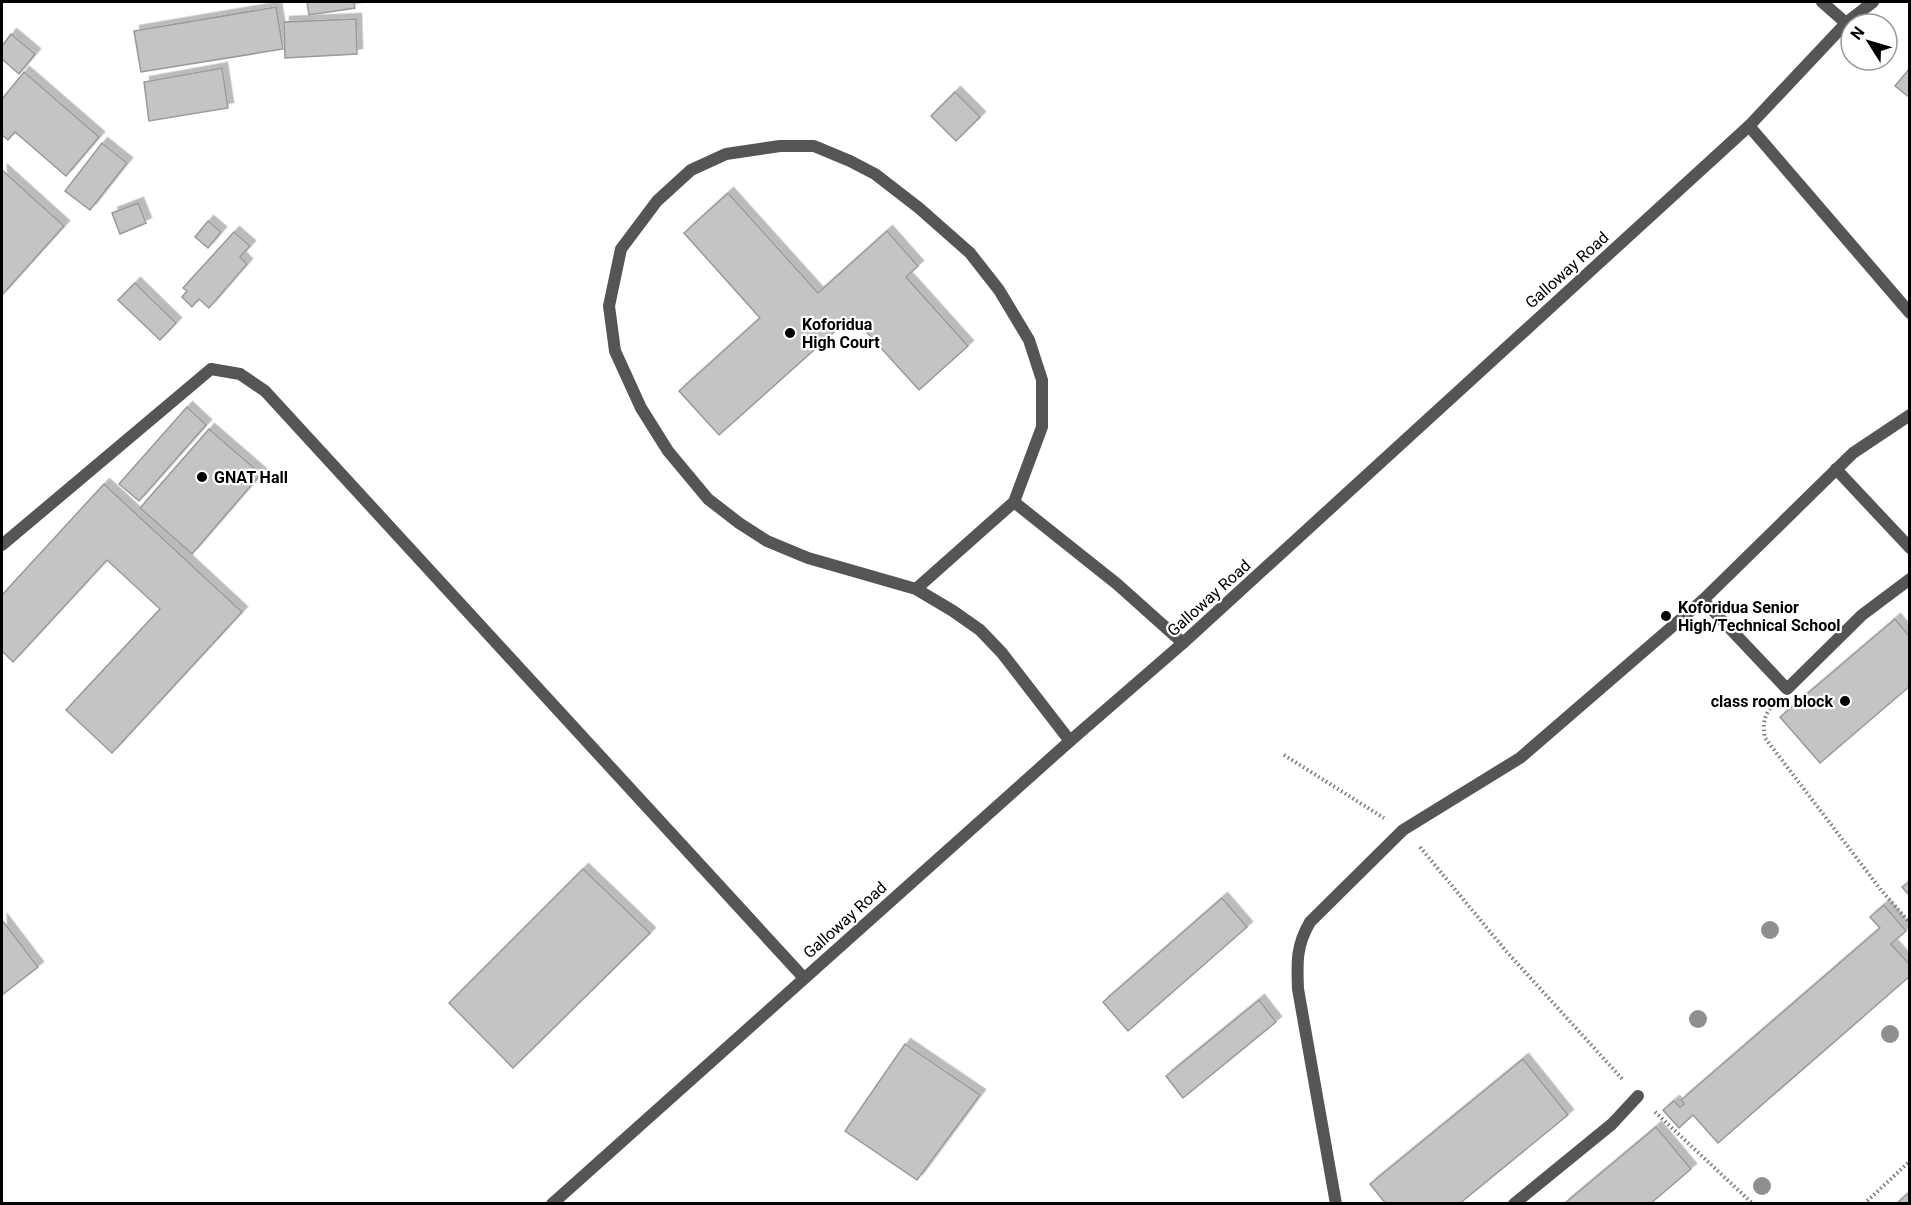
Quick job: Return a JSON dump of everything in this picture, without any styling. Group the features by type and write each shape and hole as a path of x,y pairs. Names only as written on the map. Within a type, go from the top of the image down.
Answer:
{"street":[{"path":"1822,2 1839,17"},
{"name":"Galloway Road","path":"1861,12 1874,2"},
{"name":"Galloway Road","path":"552,1203 1070,741 1184,643 1749,126 1839,30"},
{"path":"1749,126 1910,313"},
{"path":"916,589 1014,502 1042,427 1042,380 1029,340 999,290 970,253 875,174 850,161 814,146 780,146 726,154 691,170 657,201 621,249 609,306 615,351 641,408 668,451 708,499 767,541 808,558 916,589 980,630 1002,653 1070,741"},
{"path":"2,545 211,369 240,375 265,391 804,978"},
{"path":"1335,1203 1298,989 1297,957 1301,937 1310,922 1403,830 1520,758 1703,600 1853,453 1910,415"},
{"path":"1836,469 1910,548"},
{"path":"1014,502 1117,584 1184,643"},
{"path":"1703,600 1787,689 1862,615 1910,579"},
{"path":"1514,1203 1612,1124 1638,1096"}],"path":[{"path":"1787,689 1767,711 1763,724 1765,738 1881,890 1910,923"},
{"path":"1284,755 1411,835 1506,951 1638,1096 1753,1203"},
{"path":"1864,1203 1910,1161"}],"building":[{"path":"307,2 354,2 355,8 309,15"},
{"path":"276,7 283,49 141,72 134,31"},
{"path":"356,19 357,54 285,58 284,22"},
{"path":"11,34 35,54 19,74 2,59 2,46"},
{"path":"222,68 228,108 149,121 144,82"},
{"path":"1910,68 1910,98 1895,86"},
{"path":"24,72 99,137 66,176 15,132 8,140 2,135 2,99"},
{"path":"955,92 980,117 956,141 931,116"},
{"path":"102,143 127,163 90,210 65,191"},
{"path":"2,170 64,226 2,295"},
{"path":"728,193 818,293 887,231 918,266 906,277 968,346 919,390 852,316 719,435 679,391 760,318 684,233"},
{"path":"138,203 146,223 120,234 112,213"},
{"path":"208,221 221,232 208,248 195,237"},
{"path":"234,232 250,246 240,257 247,264 209,308 199,299 192,307 182,297 187,291 183,288"},
{"path":"135,283 176,323 160,340 118,300"},
{"path":"187,407 206,425 139,501 119,484"},
{"path":"209,429 261,474 192,554 140,508"},
{"path":"104,484 242,612 112,753 66,710 160,609 107,560 13,662 2,651 2,595"},
{"name":"class room block","path":"1895,619 1910,637 1910,686 1820,763 1780,717"},
{"path":"583,869 650,933 513,1068 449,1003"},
{"path":"1910,881 1910,896 1902,887"},
{"path":"1222,898 1247,927 1128,1031 1103,1002"},
{"path":"1884,905 1906,931 1891,944 1910,965 1910,976 1718,1143 1693,1115 1679,1128 1663,1110 1674,1101 1680,1107 1684,1104 1681,1100 1880,928 1870,917"},
{"path":"2,920 38,967 2,995"},
{"path":"1259,1000 1276,1022 1183,1098 1166,1076"},
{"path":"905,1044 980,1095 917,1180 845,1131"},
{"path":"1523,1059 1568,1115 1459,1204 1386,1204 1370,1184"},
{"path":"1656,1127 1691,1169 1650,1204 1564,1204"},
{"path":"1910,1192 1910,1204 1896,1204"}],"place":[{"name":"Koforidua High Court","path":"790,333"},
{"name":"GNAT Hall","path":"202,477"},
{"name":"Koforidua Senior High/Technical School","path":"1666,616"},
{"name":"class room block","path":"1845,701"}]}
